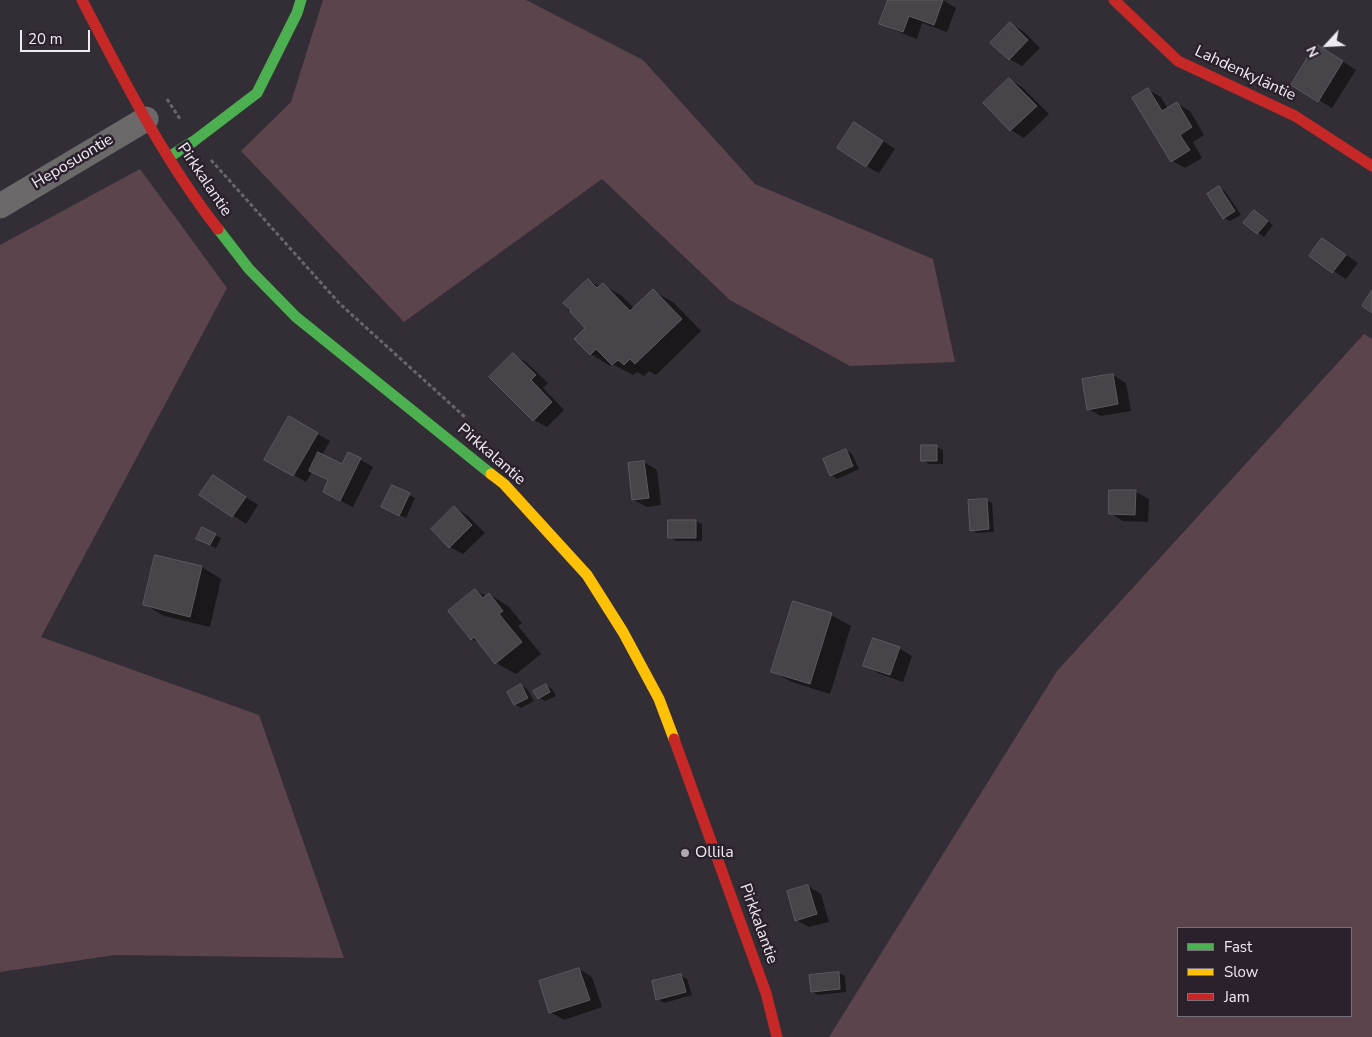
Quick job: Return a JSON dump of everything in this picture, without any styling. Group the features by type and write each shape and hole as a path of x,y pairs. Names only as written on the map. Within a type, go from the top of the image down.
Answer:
{"street":[{"name":"Pirkkalantie","path":"82,0 146,119 169,157 203,210 249,270 296,318 504,484 587,575 624,632 659,699 696,796 762,984 777,1037"},
{"path":"169,157 194,142 257,93 297,13 301,0"},
{"name":"Lahdenkyläntie","path":"1114,0 1178,61 1295,116 1372,166"},
{"name":"Heposuontie","path":"0,206 146,119"}],"shaded area":[{"path":"323,0 526,0 643,60 755,184 933,259 955,362 850,366 730,300 602,179 404,322 241,151 291,102"},
{"path":"140,169 227,288 41,637 259,715 344,958 115,955 0,972 0,245"},
{"path":"1364,334 1372,339 1372,1037 829,1037 1057,671"}],"building":[{"path":"888,0 943,0 934,25 909,16 903,32 879,24"},
{"path":"1010,22 1028,40 1009,60 990,43"},
{"path":"1316,44 1343,61 1318,102 1291,85"},
{"path":"1009,78 1037,106 1010,131 983,103"},
{"path":"1148,88 1162,111 1177,102 1192,127 1180,135 1190,150 1171,162 1132,98"},
{"path":"854,122 883,141 866,167 837,148"},
{"path":"1219,186 1235,211 1223,219 1207,194"},
{"path":"1254,210 1268,221 1257,234 1243,223"},
{"path":"1322,238 1346,255 1332,273 1309,256"},
{"path":"588,279 597,288 603,283 630,311 653,289 682,319 635,364 630,359 624,365 618,360 612,365 596,349 590,355 574,339 585,328 563,303"},
{"path":"1372,290 1372,313 1362,306"},
{"path":"513,353 536,375 531,380 552,402 533,421 489,377"},
{"path":"1113,374 1118,404 1087,410 1082,379"},
{"path":"289,416 318,433 293,476 264,460"},
{"path":"921,445 937,445 937,461 921,461"},
{"path":"846,449 853,466 830,476 823,459"},
{"path":"318,452 342,464 348,452 361,458 340,501 323,492 328,480 309,471"},
{"path":"644,461 649,498 632,500 628,463"},
{"path":"213,475 246,497 232,517 199,495"},
{"path":"392,485 410,493 399,516 381,507"},
{"path":"1109,490 1136,490 1135,515 1109,514"},
{"path":"987,499 989,529 970,531 968,500"},
{"path":"454,506 472,525 449,548 431,529"},
{"path":"668,520 696,520 696,538 668,538"},
{"path":"202,527 216,534 210,545 196,539"},
{"path":"155,555 202,566 190,617 143,605"},
{"path":"475,589 483,598 489,593 503,611 499,614 522,642 495,664 474,637 471,640 448,611"},
{"path":"793,601 832,613 810,684 771,672"},
{"path":"873,638 900,647 890,675 863,666"},
{"path":"521,684 528,698 514,705 507,692"},
{"path":"546,684 550,692 538,699 533,691"},
{"path":"808,885 817,914 795,921 787,891"},
{"path":"579,968 590,1000 549,1013 539,981"},
{"path":"839,972 840,989 811,992 809,975"},
{"path":"681,974 686,992 656,1000 652,981"}],"traffic: fast":[{"path":"169,157 194,141 257,93 297,13 301,0"},
{"path":"218,229 249,269 296,317 491,474"}],"traffic: slow":[{"path":"491,474 504,484 587,575 623,632 659,699 674,739"}],"traffic: jam":[{"path":"82,0 128,88 162,147 198,203 218,229"},
{"path":"1114,0 1178,61 1295,116 1372,166"},
{"path":"674,739 766,993 777,1037"}],"place":[{"name":"Ollila","path":"685,853"}]}
